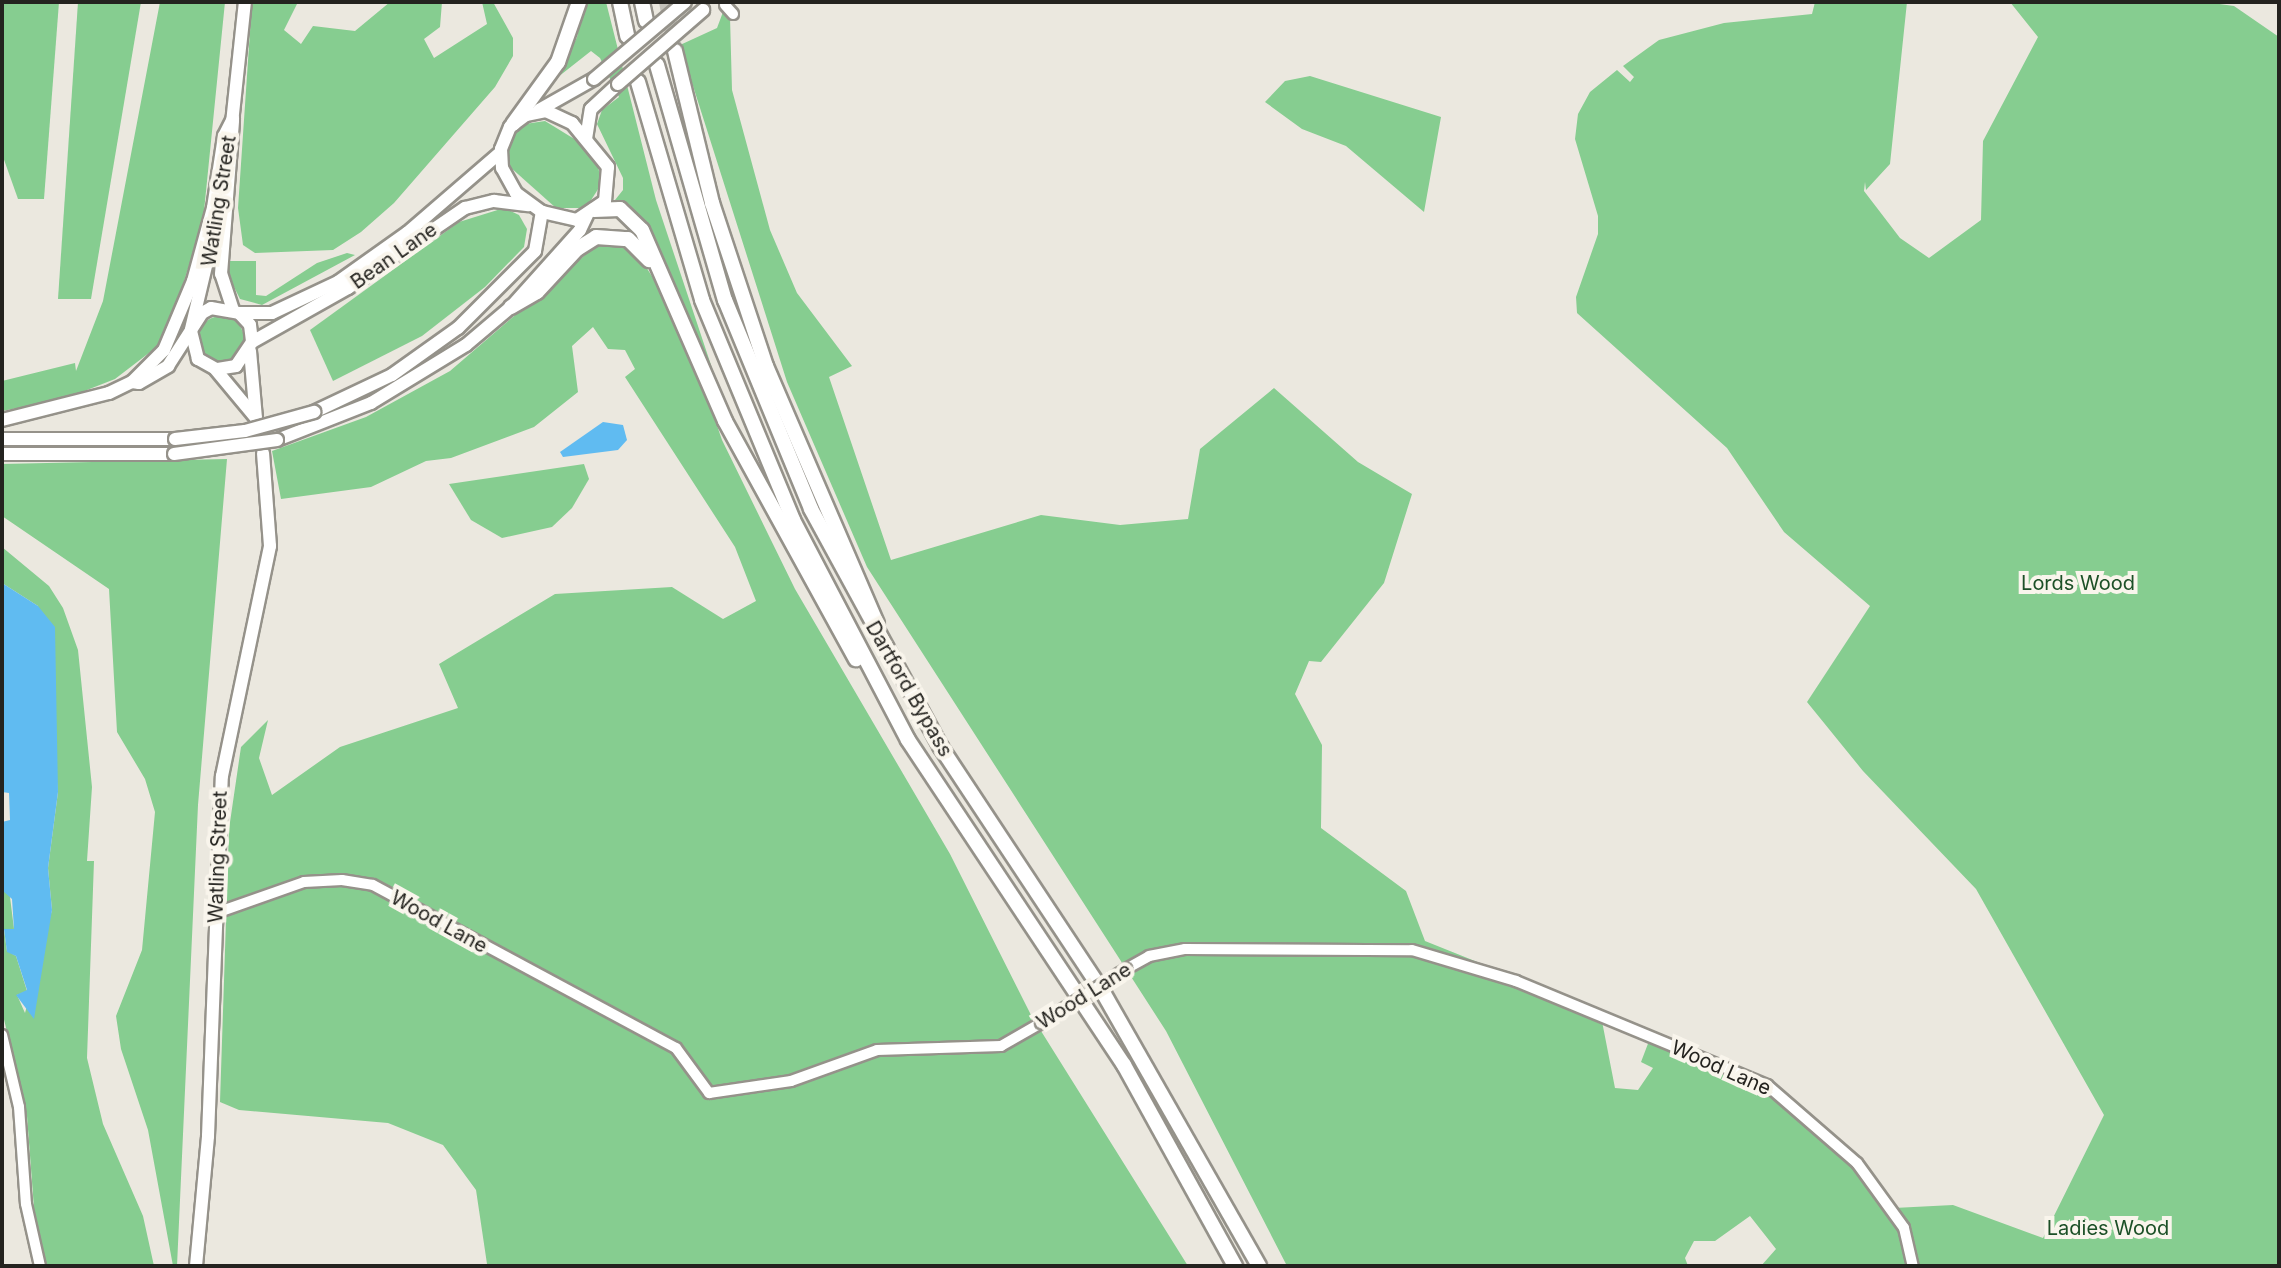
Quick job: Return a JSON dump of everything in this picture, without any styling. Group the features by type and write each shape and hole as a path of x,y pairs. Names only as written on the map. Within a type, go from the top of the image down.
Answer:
{"highway":[{"path":"513,124 558,62 579,2"},
{"path":"620,2 627,36"},
{"path":"642,2 646,21"},
{"path":"675,51 712,203 766,366 825,510 872,604 883,648"},
{"name":"Dartford Bypass","path":"657,65 686,179 753,377 811,509 883,648 964,784 1104,994 1259,1266"},
{"name":"Dartford Bypass","path":"638,82 698,286 744,411 793,520 908,740 1124,1065 1235,1266"},
{"path":"591,212 616,208 630,215 725,421 805,573 908,740"},
{"path":"511,307 537,292 577,249 599,236 628,239 657,269"}],"main road":[{"name":"Watling Street","path":"236,311 221,274 245,2"},
{"path":"591,212 571,221 542,212 509,182 501,152 513,124 569,97 685,2"},
{"path":"586,139 589,111 618,84 721,7"},
{"path":"2,454 174,454 236,448 317,418 371,403 430,370 511,307 607,197 609,175 603,158 564,118 536,111"},
{"name":"Watling Street","path":"191,330 209,267 233,118"},
{"path":"2,420 79,404 132,382 170,341 188,299 213,208 224,136 233,118"},
{"name":"Bean Lane","path":"236,311 272,313 338,282 407,233 501,152"},
{"name":"Bean Lane","path":"251,346 348,288 468,207 518,202 542,212"},
{"path":"2,439 175,439 317,418 392,375 499,292 535,251 542,212"},
{"path":"132,382 139,383 168,366 191,330 205,310 236,311 250,325 256,418 232,383 198,359 191,330"},
{"path":"216,369 236,366 251,346"},
{"name":"Watling Street","path":"196,1266 208,1136 226,744 270,546 263,453"}],"street":[{"name":"Wood Lane","path":"216,913 304,882 342,880 373,885 676,1048 709,1093 791,1081 877,1050 1001,1046 1149,956 1185,949 1412,950 1516,981 1767,1085 1857,1163 1904,1228 1913,1266"},
{"path":"2,1035 19,1107 26,1204 40,1266"}],"green space":[{"path":"2,2 59,2 44,199 18,199 2,154"},
{"path":"78,2 141,2 91,299 58,299"},
{"path":"160,2 225,2 203,221 175,310 158,346 115,379 64,399 2,411 2,381 75,363 76,371 103,301"},
{"path":"252,2 298,2 284,30 301,44 313,26 355,31 390,2 442,2 440,27 424,39 434,58 487,24 482,2 493,2 513,38 513,56 495,87 394,203 361,232 333,250 255,253 243,245 238,208"},
{"path":"585,2 606,2 656,200 721,395 640,217 615,200 623,190 623,178 597,124 602,110 619,97 600,58 591,51 558,77 577,37"},
{"path":"1815,2 1907,2 1890,164 1866,190 1865,182 1864,191 1900,238 1929,258 1981,220 1983,141 2038,37 2010,2 2205,2 2234,6 2279,37 2279,1266 1761,1266 1776,1249 1750,1216 1715,1241 1694,1241 1685,1258 1688,1266 1287,1266 1166,1031 867,567 787,382 680,45 717,28 723,12 730,17 732,90 770,230 797,293 852,366 829,377 891,560 1041,515 1120,525 1188,519 1200,449 1274,388 1358,462 1412,494 1384,583 1321,662 1309,661 1295,694 1322,745 1321,828 1406,891 1425,941 1600,1011 1615,1088 1638,1090 1653,1068 1641,1062 1649,1041 1758,1087 1841,1154 1894,1208 1953,1205 2043,1238 2104,1115 1976,889 1863,771 1807,702 1870,606 1784,532 1727,448 1577,313 1576,297 1598,234 1598,216 1575,139 1578,114 1590,92 1617,70 1630,82 1634,77 1623,66 1659,40 1724,23 1812,14"},
{"path":"1310,76 1441,117 1424,212 1346,146 1302,129 1265,102 1285,81"},
{"path":"545,121 576,140 597,163 602,183 586,208 556,208 510,167 508,149 515,132 525,124"},
{"path":"504,208 519,215 527,229 524,247 485,287 422,336 333,381 310,330 459,222"},
{"path":"599,243 623,243 639,256 655,281 701,379 722,440 795,589 950,854 1031,1015 1188,1266 487,1264 476,1190 443,1145 388,1123 239,1110 220,1102 229,829 241,747 268,720 259,758 272,795 340,747 458,708 439,664 555,594 672,587 723,619 756,601 735,547 625,377 635,369 625,350 608,349 593,327 572,346 578,392 534,427 451,458 426,461 371,487 281,499 272,451 366,417 450,371"},
{"path":"347,253 355,255 262,305 240,299 228,275 230,261 256,261 256,295 266,296 317,263"},
{"path":"221,316 237,323 244,339 237,355 221,362 205,355 198,339 205,323"},
{"path":"227,459 198,805 177,1266 173,1266 148,1130 121,1049 116,1016 142,950 155,812 145,779 117,732 109,589 2,516 2,464"},
{"path":"584,464 589,479 572,508 552,527 502,538 471,520 449,484"},
{"path":"2,547 49,586 63,608 78,650 92,787 87,861 94,861 87,1058 103,1124 143,1216 154,1266 47,1266 34,1208 27,1116 2,1011 2,833 14,929 4,930 7,951 16,956 27,991 17,995 25,1013 52,910 48,868 58,792 38,606 2,583"}],"water":[{"path":"603,422 623,425 627,440 618,450 563,457 560,452"},
{"path":"2,583 38,606 55,627 58,792 48,868 52,910 34,1019 16,995 27,990 16,956 7,952 4,929 14,929 12,899 3,891 2,822 10,820 9,793 2,792"}],"tunnel":[{"path":"666,2 675,49"}],"park label":[{"name":"Lords Wood","path":"2078,583"},
{"name":"Ladies Wood","path":"2108,1228"}]}
